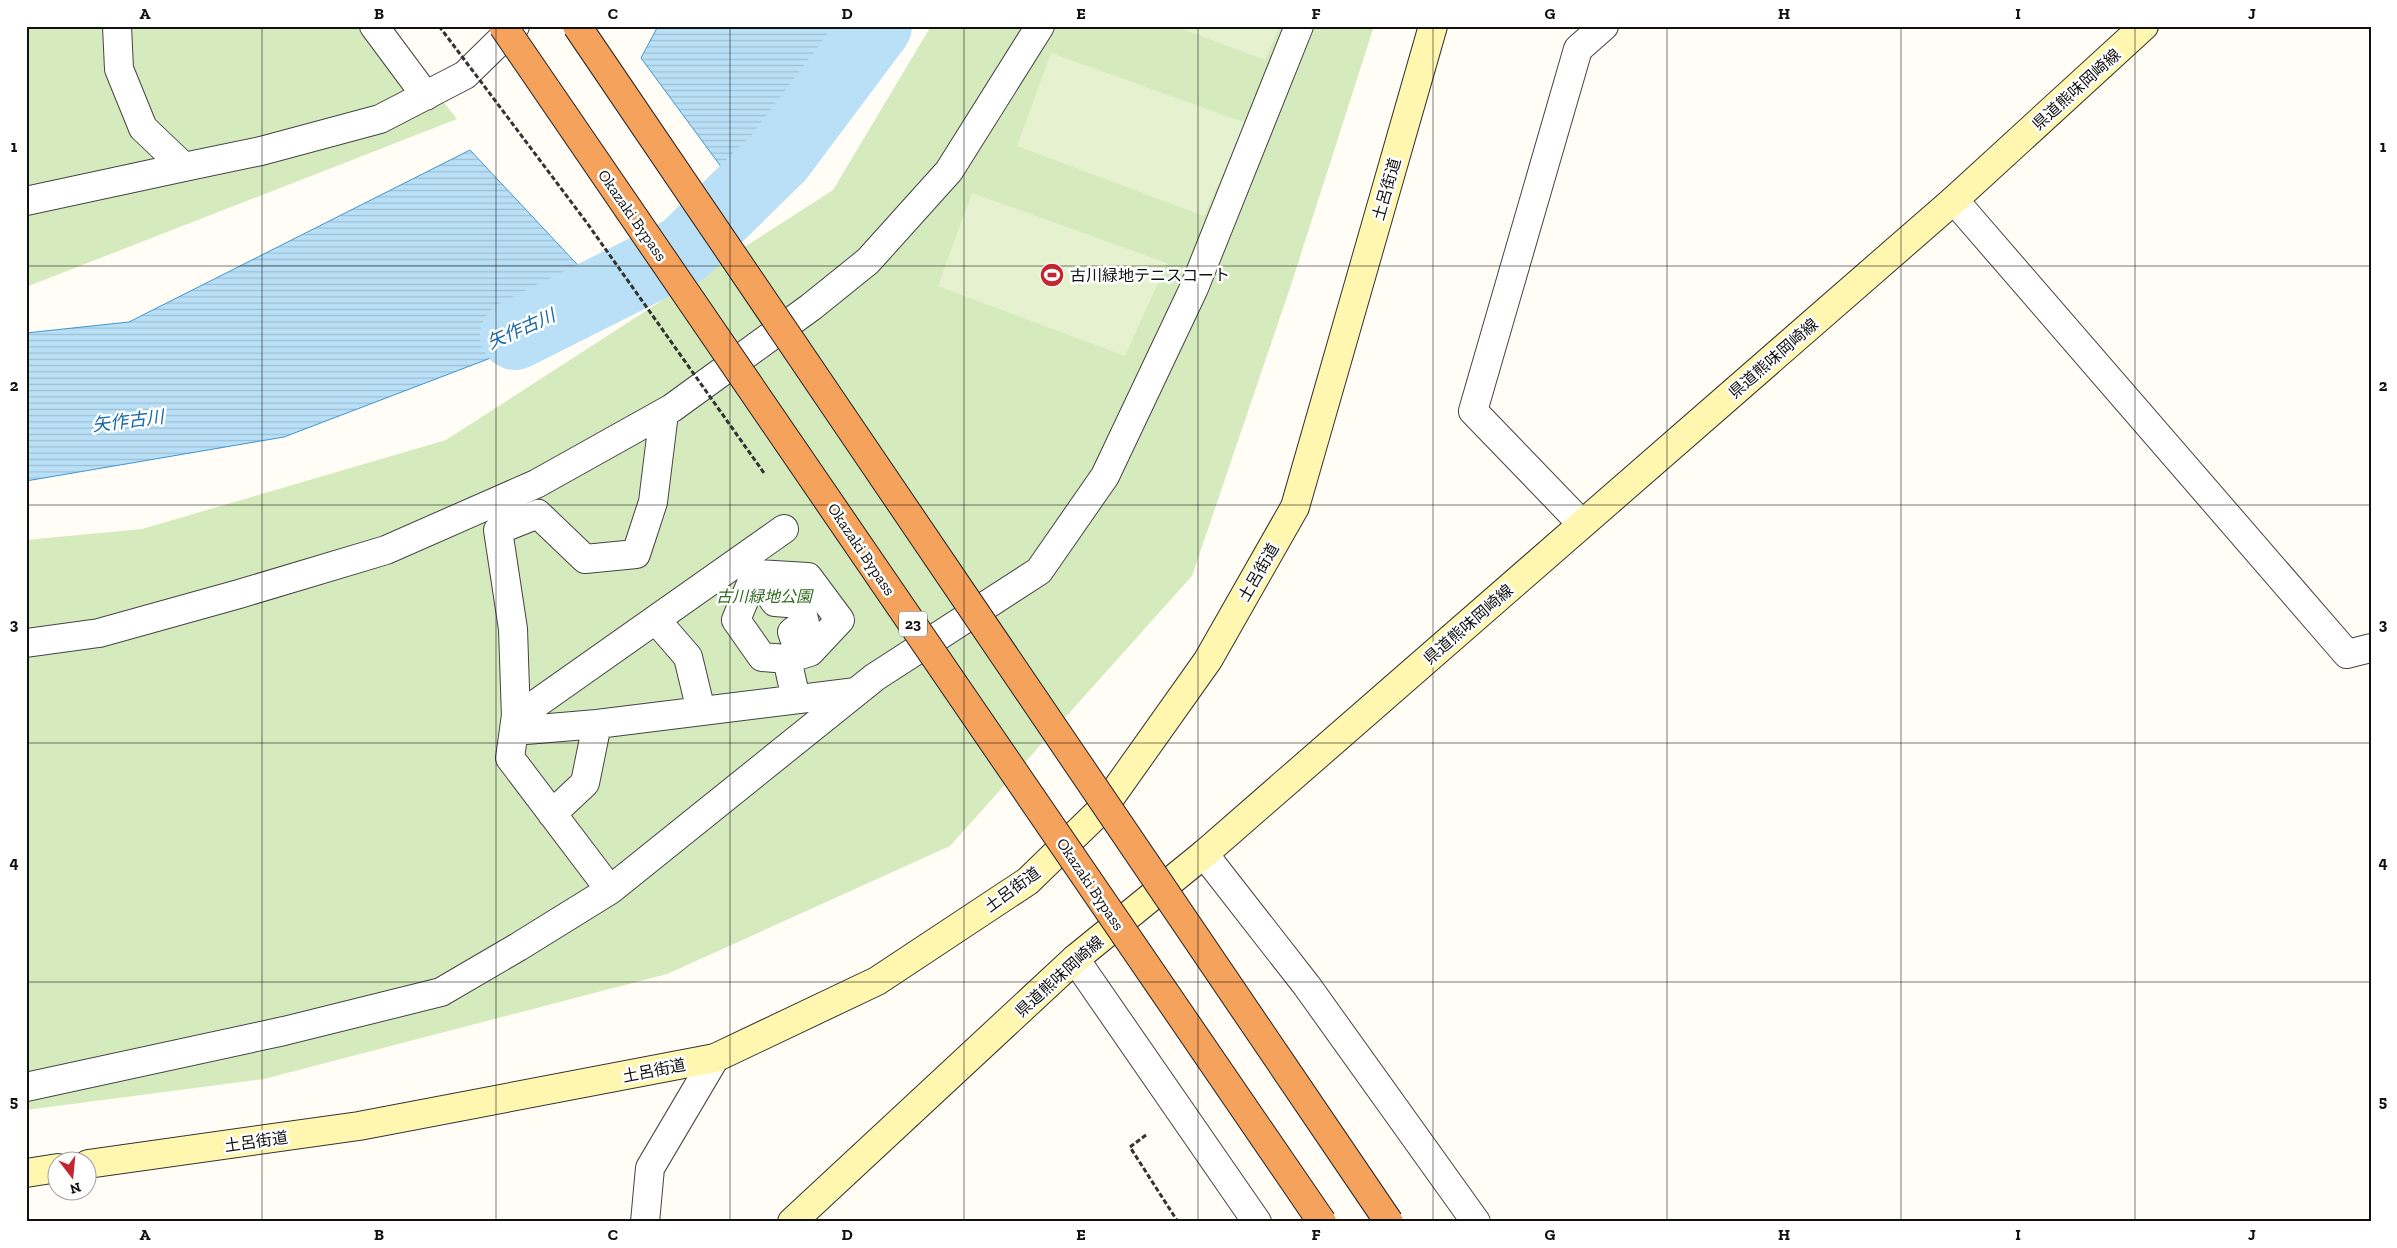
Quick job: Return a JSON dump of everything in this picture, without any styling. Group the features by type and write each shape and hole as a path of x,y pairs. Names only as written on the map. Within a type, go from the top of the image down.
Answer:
{"highway":[{"name":"Okazaki Bypass","path":"503,26 1322,1222"},
{"path":"578,26 1389,1222"}],"street":[{"path":"118,26 119,69 144,128 184,167"},
{"path":"374,26 426,96"},
{"path":"26,201 261,151 380,119 465,75 515,26"},
{"path":"26,644 99,633 386,550 536,484 664,413 811,307 868,261 950,171 1040,26"},
{"path":"26,1087 284,1031 441,992 610,890 875,677 1039,571 1105,476 1194,288 1299,26"},
{"name":"土呂街道","path":"98,1163 359,1126 715,1058 877,981 1028,881 1103,808 1208,660 1295,507 1433,26"},
{"path":"1582,524 1473,412 1578,49 1604,26"},
{"name":"県道熊味岡崎線","path":"792,1222 1074,959 1204,854 1954,200 2144,26"},
{"path":"1954,200 2347,654 2371,648"},
{"path":"610,890 510,758 515,723 513,629 498,530 538,514 585,560 636,554 654,502 664,413"},
{"path":"515,723 516,718 656,620 750,565 784,529"},
{"path":"750,565 775,602 800,604 805,623 793,649 796,699"},
{"path":"750,565 808,577 840,620 810,652 793,649 762,657 736,620 750,565"},
{"path":"656,620 688,657 701,711"},
{"path":"515,723 597,724 856,692"},
{"path":"552,814 585,783 597,724"},
{"path":"1204,854 1307,986 1476,1222"},
{"path":"1074,959 1257,1222"},
{"path":"645,1222 650,1168 715,1058"},
{"path":"26,1173 48,1170"}],"path":[{"path":"439,26 587,222 768,479"},
{"path":"1146,1134 1130,1147 1178,1222"}],"green space":[{"path":"26,26 384,26 457,119 26,287"},
{"name":"古川緑地公園","path":"931,26 1374,26 1291,285 1192,576 950,846 667,974 264,1079 26,1110 26,540 142,529 446,440 833,190"},
{"path":"1174,26 1280,26 1265,60"},
{"path":"1051,53 1246,123 1204,216 1017,146"},
{"name":"古川緑地テニスコート","path":"972,193 1167,263 1125,356 938,286"}],"water":[{"path":"658,26 902,26 753,210 641,58"},
{"path":"470,150 619,309 284,437 26,481 26,333 129,322"}],"waterway":[{"name":"矢作古川","path":"515,335 684,250 779,157 877,26"}],"place":[{"name":"古川緑地テニスコート","path":"1052,275"}]}
